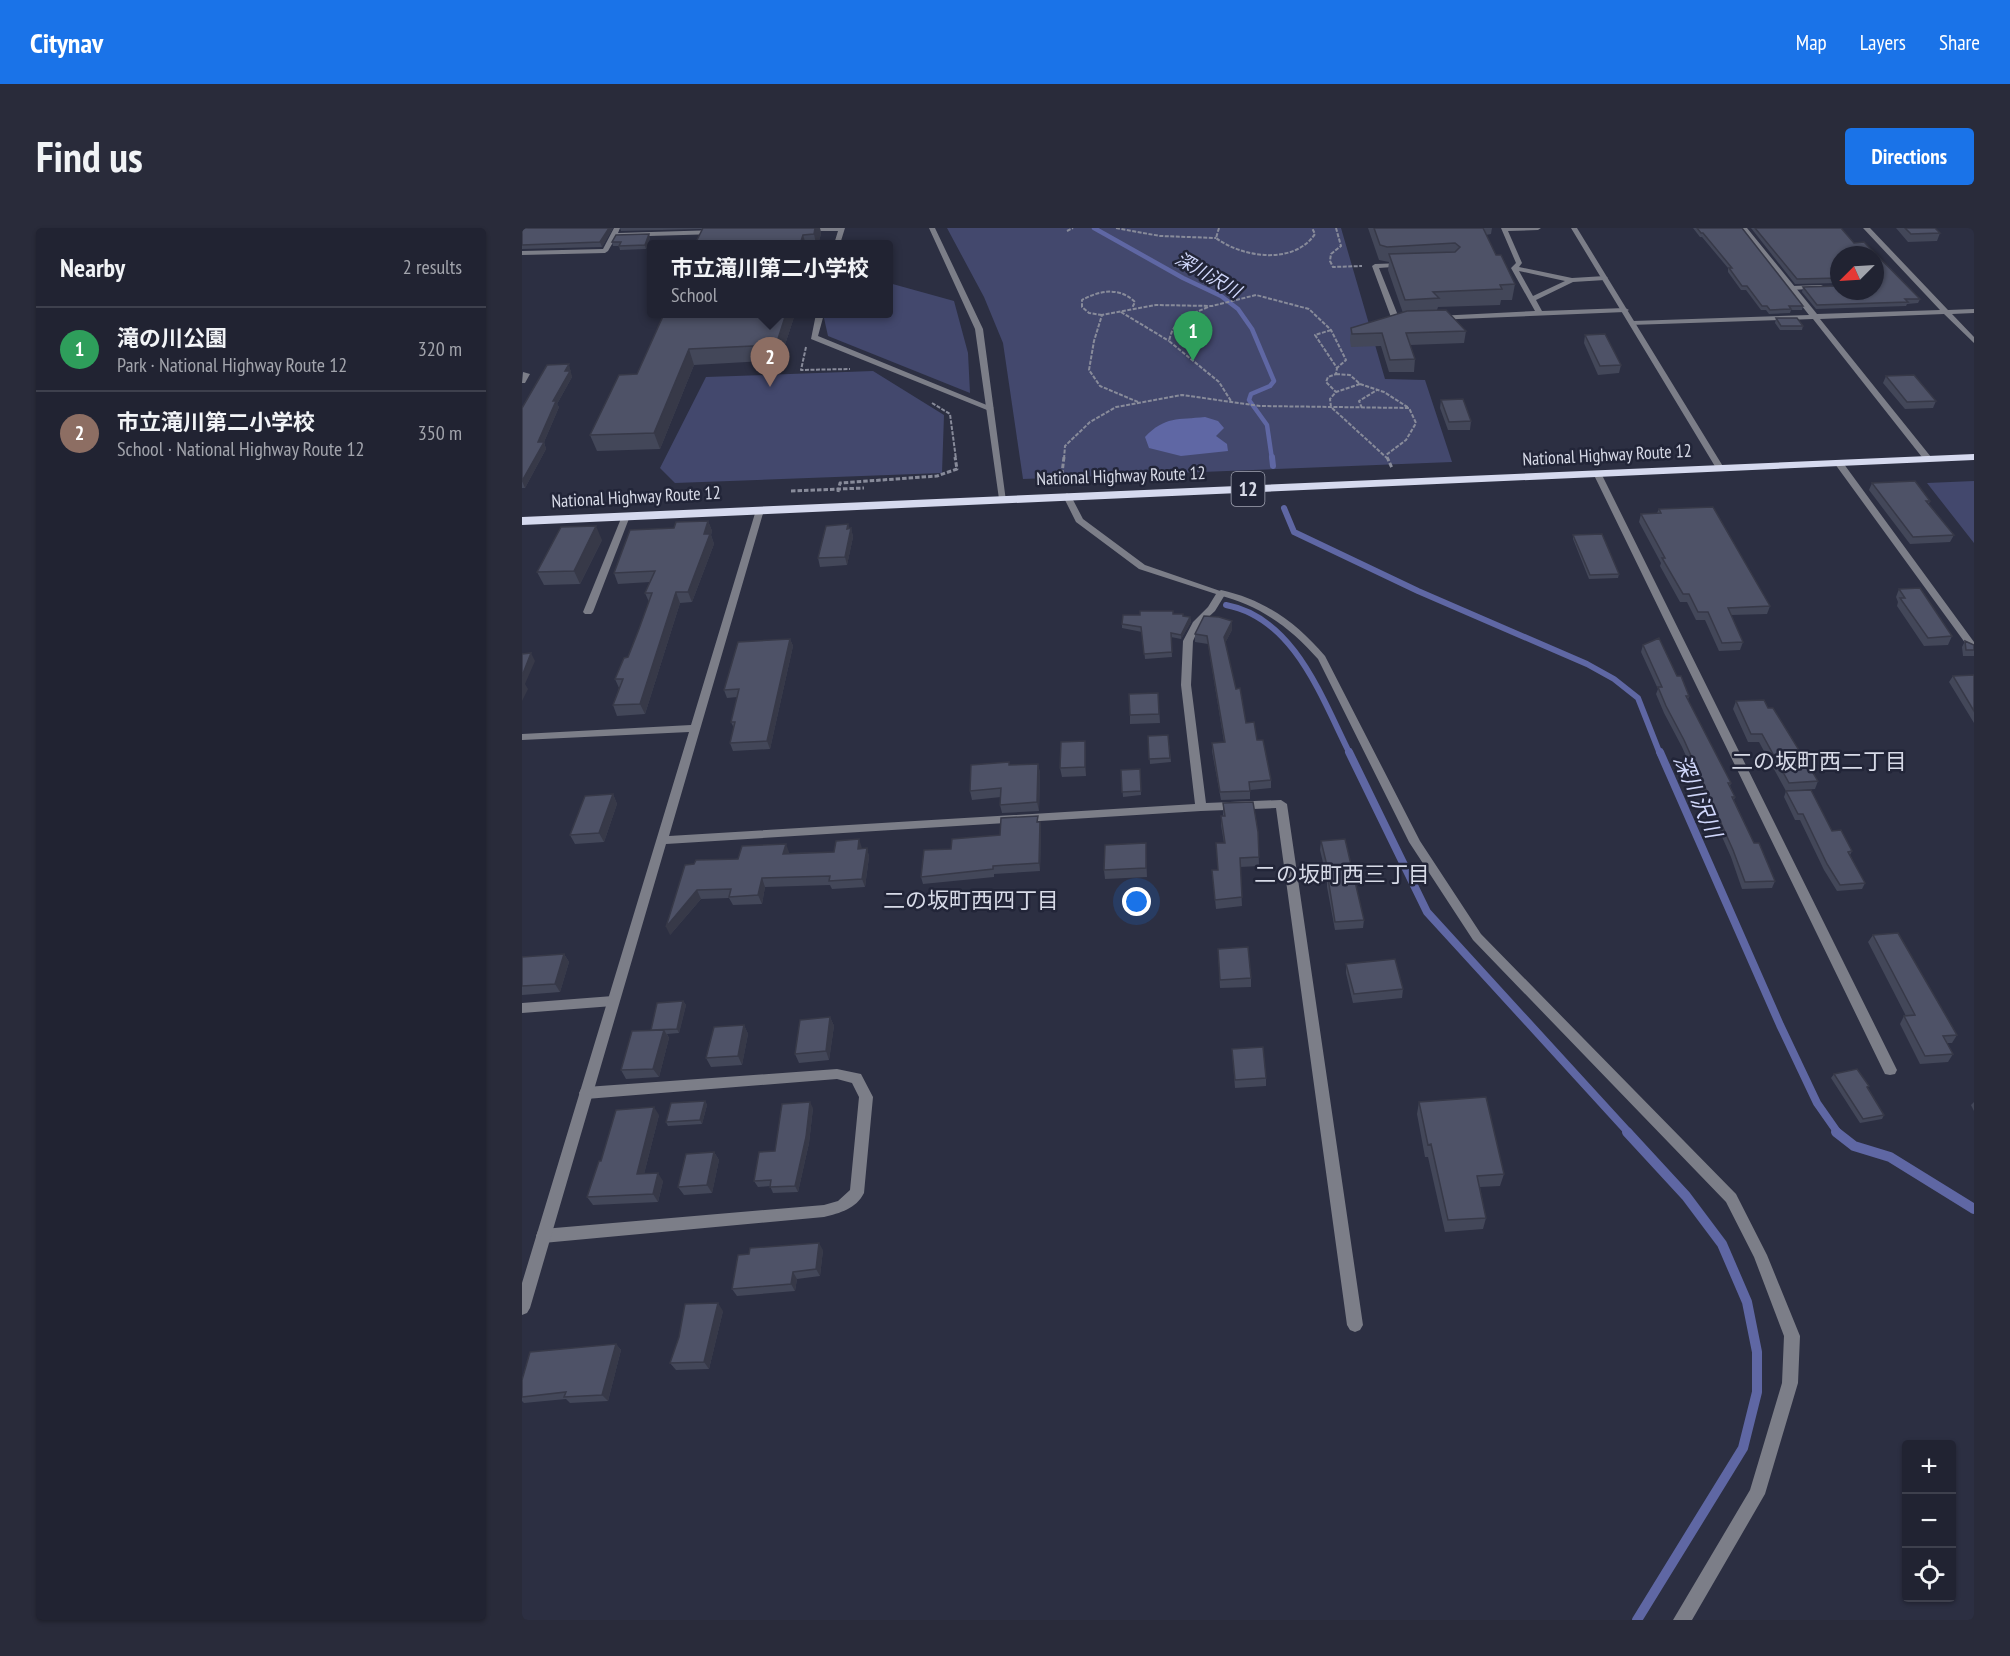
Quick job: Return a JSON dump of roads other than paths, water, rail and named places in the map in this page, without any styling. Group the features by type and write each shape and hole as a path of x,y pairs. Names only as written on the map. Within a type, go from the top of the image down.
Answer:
{"highway":[{"name":"National Highway Route 12","path":"522,521 1974,457"}],"street":[{"path":"932,228 979,329 1003,499"},
{"path":"1514,267 1519,263 1504,228 1538,228"},
{"path":"1574,228 1720,468"},
{"path":"1744,228 1928,459"},
{"path":"1866,228 1974,341"},
{"path":"796,230 841,229"},
{"path":"522,254 605,251 615,231 727,232"},
{"path":"1408,265 1375,266 1396,320 1418,319"},
{"path":"1514,267 1572,280 1605,278"},
{"path":"1514,267 1540,313"},
{"path":"1532,299 1572,280"},
{"path":"1792,288 1826,287"},
{"path":"1429,318 1625,310"},
{"path":"1633,323 1974,311"},
{"path":"819,318 814,337 990,408"},
{"path":"1838,462 1974,649"},
{"path":"1597,473 1890,1070"},
{"path":"1067,496 1079,520 1142,567 1240,597 1287,622 1306,639 1322,658 1415,842 1478,937 1731,1198 1760,1255 1792,1336 1790,1383 1757,1494 1682,1620"},
{"path":"522,1308 760,510"},
{"path":"588,612 626,516"},
{"path":"1201,807 1186,685 1188,641 1196,624 1212,609 1221,593"},
{"path":"522,737 695,728"},
{"path":"661,840 1281,804 1355,1325"},
{"path":"522,1008 613,1001"},
{"path":"543,1236 824,1211 842,1206 857,1193 866,1097 856,1078 837,1074 586,1093"}],"waterway":[{"name":"深川沢川","path":"1094,228 1183,278 1221,296 1238,309 1252,329 1274,381 1270,386 1251,394 1249,400 1267,425 1272,459"},
{"name":"深川沢川","path":"1272,457 1273,466"},
{"name":"深川沢川","path":"1284,508 1294,532 1418,591 1587,664 1614,679 1638,698 1660,754"},
{"path":"1226,605 1250,613 1271,626 1288,643 1317,686 1350,754"},
{"path":"1349,752 1427,912 1629,1133"},
{"name":"深川沢川","path":"1660,752 1780,1025 1817,1103 1838,1133"},
{"path":"1627,1132 1686,1196 1722,1244 1747,1302 1757,1352 1757,1392 1743,1448 1637,1620"},
{"name":"深川沢川","path":"1836,1132 1854,1146 1890,1157 1974,1209"}],"place":[{"name":"滝の川公園","path":"1193,361"},
{"name":"市立滝川第二小学校","path":"770,387"}],"district":[{"name":"二の坂町西二丁目","path":"1819,761"},
{"name":"二の坂町西三丁目","path":"1342,874"},
{"name":"二の坂町西四丁目","path":"971,900"}]}
